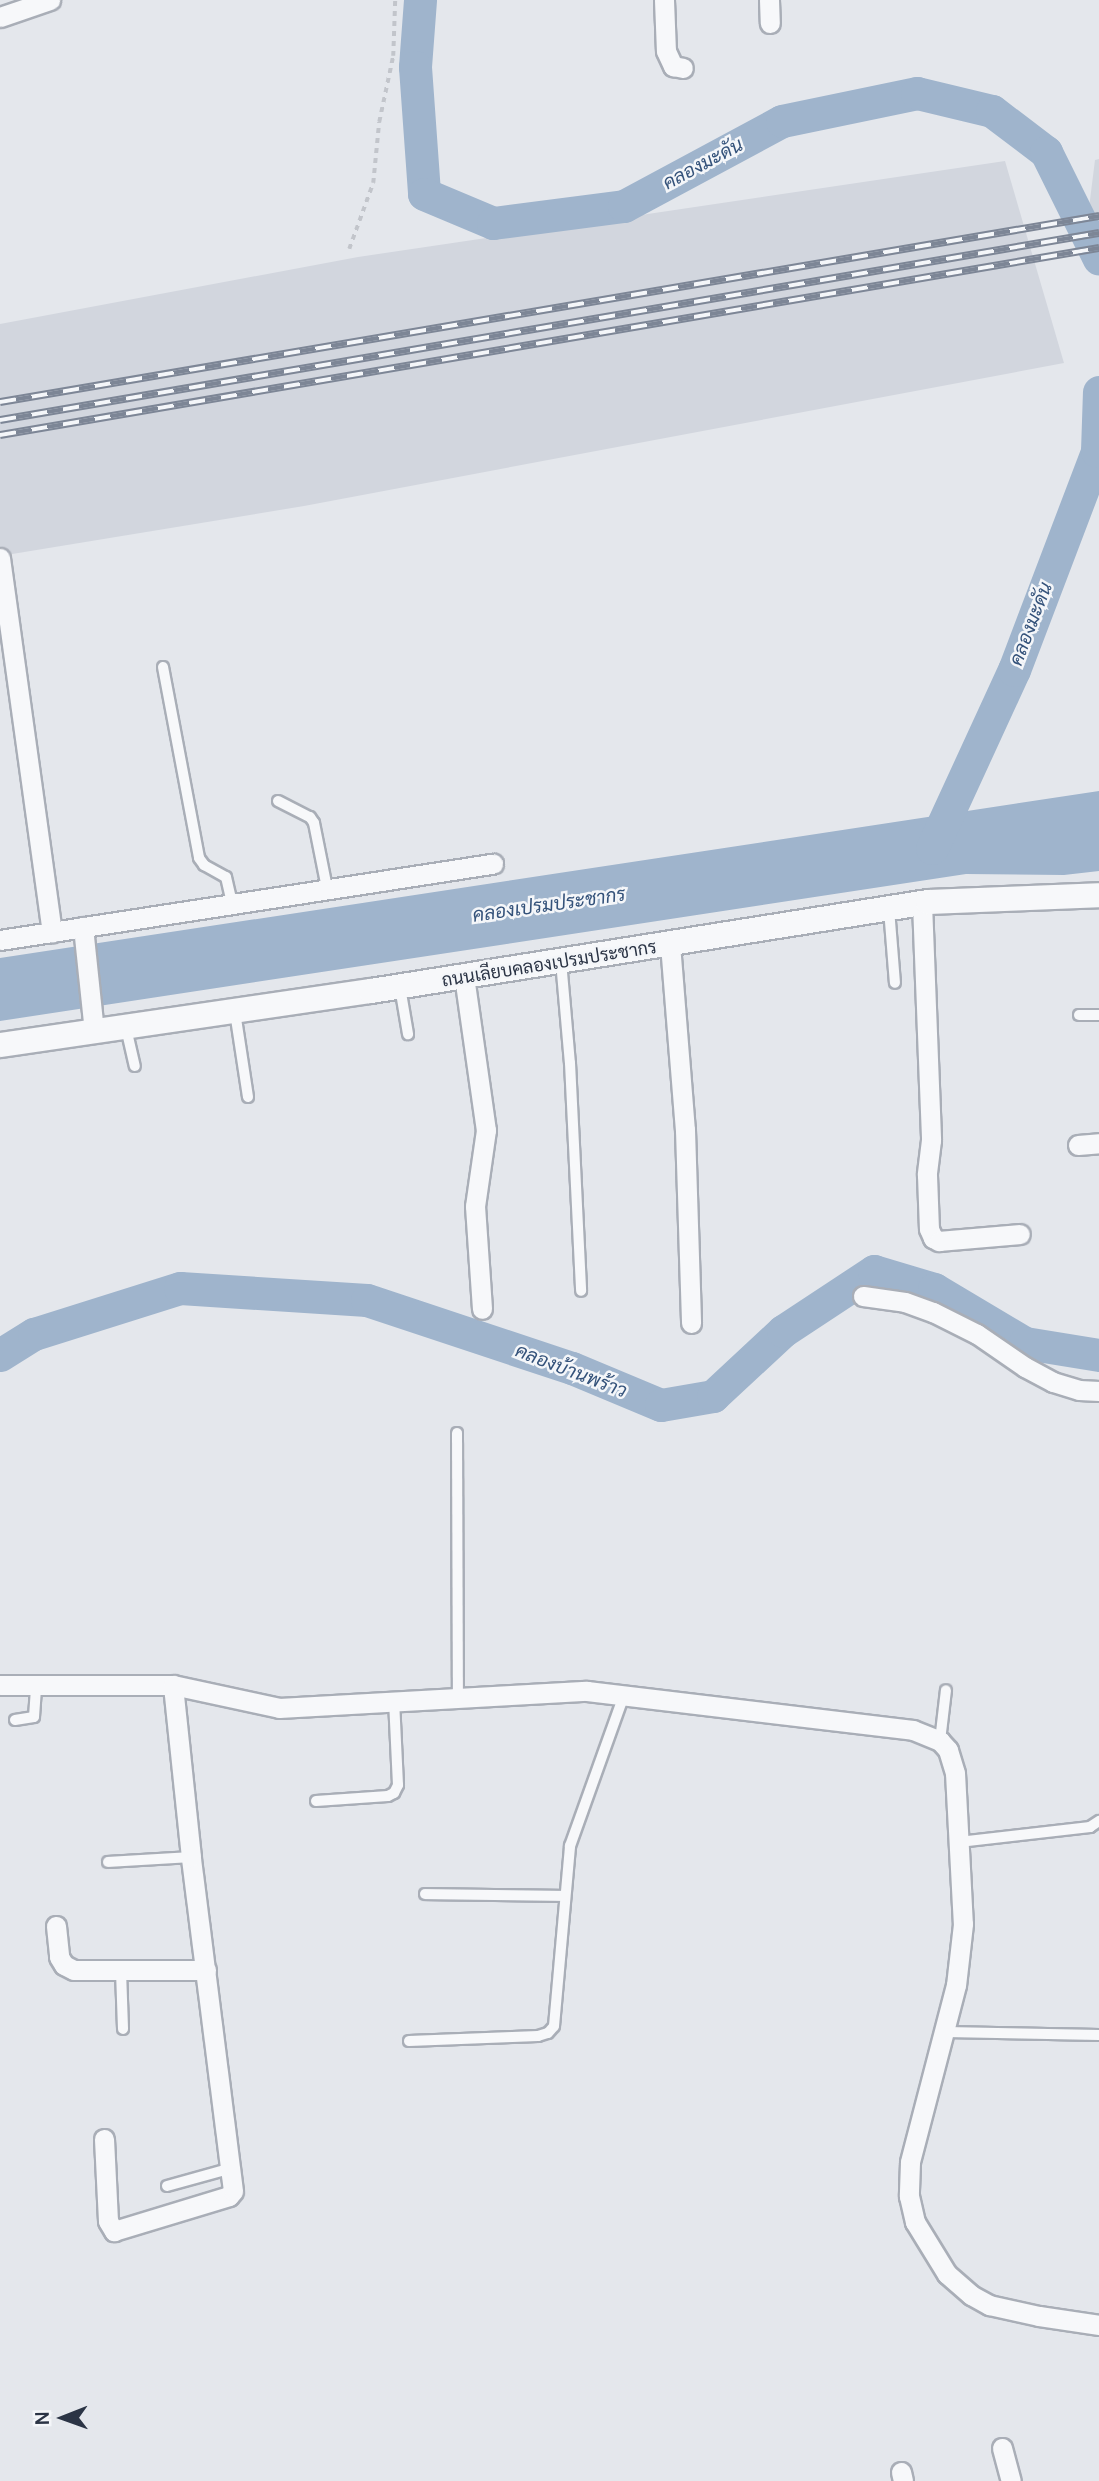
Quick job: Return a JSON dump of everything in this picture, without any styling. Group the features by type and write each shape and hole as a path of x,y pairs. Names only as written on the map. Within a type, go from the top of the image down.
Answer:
{"street":[{"path":"5,10 50,0"},
{"path":"664,0 666,51 673,66 683,68"},
{"path":"769,0 769,23"},
{"path":"0,558 52,932"},
{"path":"0,940 52,932 84,932 232,903 494,864"},
{"name":"ถนนเลียบคลองเปรมประชากร","path":"0,1045 93,1023 125,1027 235,1012 889,908 1099,895"},
{"path":"922,904 932,1140 927,1175 929,1229 933,1238 939,1241 1020,1234"},
{"path":"84,932 93,1023"},
{"path":"670,944 684,1117 691,1323"},
{"path":"464,976 486,1130 475,1206 482,1309"},
{"path":"1078,1145 1099,1143"},
{"path":"863,1296 905,1303 933,1312 977,1334 1025,1367 1053,1382 1079,1390 1099,1391"},
{"path":"0,1685 173,1685 279,1708 587,1691 913,1730 940,1741 948,1750 955,1773 963,1931 946,2032 910,2162 909,2196 915,2222 929,2249 947,2274 971,2295 989,2305 1099,2325"},
{"path":"104,2139 108,2221 114,2231 229,2196 233,2191 191,1857 173,1685"},
{"path":"56,1926 59,1957 64,1965 74,1970 206,1970"},
{"path":"1002,2448 1011,2481"}],"lane":[{"path":"163,667 199,858 204,865 226,877 232,903"},
{"path":"278,801 310,817 314,822 327,888"},
{"path":"889,908 895,983"},
{"path":"561,961 570,1063 581,1291"},
{"path":"400,987 408,1034"},
{"path":"235,1012 248,1097"},
{"path":"1079,1015 1099,1015"},
{"path":"125,1027 135,1066"},
{"path":"457,1433 458,1697"},
{"path":"15,1720 34,1717 36,1685"},
{"path":"940,1741 946,1690"},
{"path":"409,2041 548,2034 556,2016 570,1846 624,1695"},
{"path":"316,1801 388,1796 394,1793 398,1785 394,1701"},
{"path":"959,1842 1090,1827 1099,1821"},
{"path":"108,1862 191,1857"},
{"path":"425,1894 564,1896"},
{"path":"121,1972 123,2029"},
{"path":"946,2032 1099,2035"},
{"path":"167,2186 232,2168"}],"path":[{"path":"349,249 373,183 379,122 393,56 395,0"}],"shaded area":[{"path":"1099,159 1099,251 1089,208 1095,160"},
{"path":"1005,161 1064,363 304,506 0,556 0,324 358,257"}],"water":[{"name":"คลองเปรมประชากร","path":"1099,791 1099,871 1064,875 966,874 0,1021 0,958"}],"waterway":[{"name":"คลองมะดัน","path":"420,0 415,67 424,194 493,223 624,206 782,121 917,93 992,111 1046,152 1099,259"},
{"name":"คลองมะดัน","path":"932,848 1014,670 1097,451 1099,392"},
{"name":"คลองบ้านพร้าว","path":"0,1355 34,1334 180,1288 367,1300 572,1368 661,1405 713,1396 783,1331 874,1271 934,1289 1025,1343 1099,1355"}],"railway":[{"path":"0,402 1099,216"},
{"path":"0,420 1099,233"},
{"path":"0,435 1099,248"}]}
